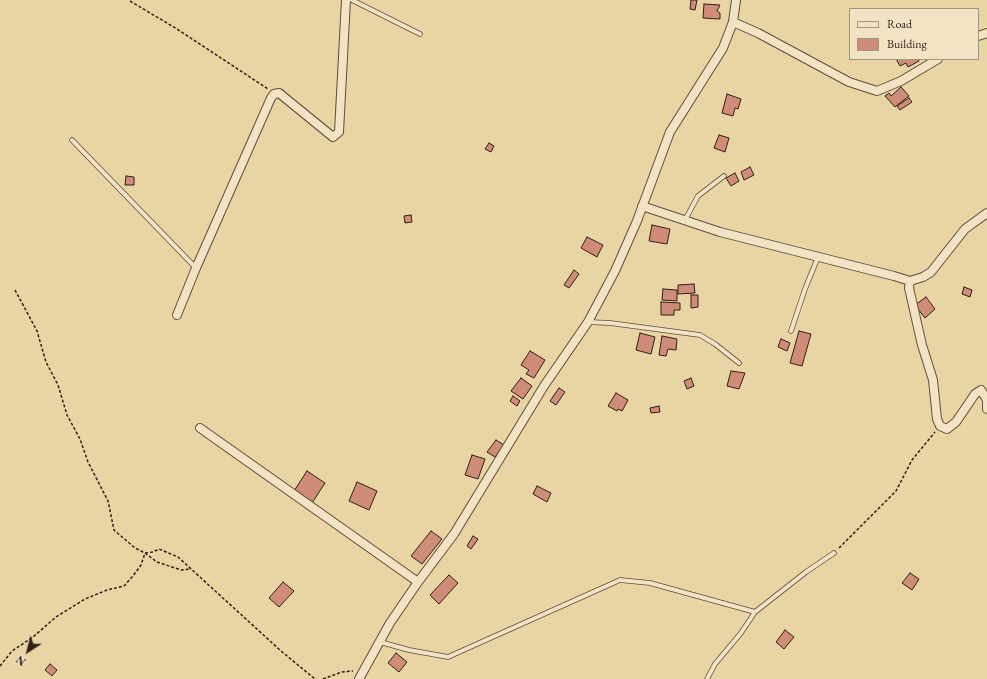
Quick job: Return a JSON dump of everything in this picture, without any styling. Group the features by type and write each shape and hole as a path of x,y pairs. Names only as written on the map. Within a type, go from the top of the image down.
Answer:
{"street":[{"path":"178,315 196,268 274,94 279,93 333,137 340,132 346,0"},
{"path":"359,679 380,642 418,582 454,534 544,386 588,322 615,271 670,132 723,48 733,22 736,0"},
{"path":"733,22 758,33 849,82 878,91 901,81 936,60"},
{"path":"642,206 720,232 819,256 910,281 924,277 930,272 965,229 987,213"},
{"path":"910,281 909,288 922,345 933,380 937,419 940,426 946,429 956,422 975,394 981,390 987,400 987,409"},
{"path":"200,428 418,582"}],"lane":[{"path":"352,0 420,34"},
{"path":"72,140 196,268"},
{"path":"685,220 698,196 724,176"},
{"path":"791,331 805,289 819,256"},
{"path":"588,322 700,334 739,363"},
{"path":"707,679 715,664 741,633 755,612 834,552"},
{"path":"380,642 409,650 448,657 620,580 650,583 755,612"}],"path":[{"path":"130,1 177,29 274,94"},
{"path":"15,290 36,332 46,362 58,385 67,415 80,439 88,462 108,500 114,530 135,548 157,562 181,570 191,569"},
{"path":"834,552 896,491 912,460 940,426"},
{"path":"145,553 153,552 159,549 178,556 281,651 315,679"},
{"path":"0,666 12,651 33,637 56,617 85,598 106,590 124,586 141,565 145,553"},
{"path":"323,679 342,672 363,670"}],"building":[{"path":"691,0 697,0 695,10 690,9"},
{"path":"704,4 720,5 717,11 720,13 720,19 703,18"},
{"path":"897,60 919,61 908,67 906,63 900,66"},
{"path":"901,87 909,96 895,107 885,96 889,93 891,96"},
{"path":"727,94 741,99 738,109 735,108 733,116 722,113"},
{"path":"909,98 912,102 900,110 897,106"},
{"path":"719,135 729,138 725,152 714,148"},
{"path":"489,143 494,146 491,152 485,149"},
{"path":"750,167 754,175 744,180 741,172"},
{"path":"735,173 739,181 731,186 726,178"},
{"path":"126,176 134,177 134,185 125,185"},
{"path":"411,215 412,222 405,223 404,216"},
{"path":"652,225 670,229 667,244 649,241"},
{"path":"587,237 603,245 597,257 581,248"},
{"path":"574,270 579,274 569,288 564,285"},
{"path":"694,284 695,293 678,294 678,285"},
{"path":"964,287 972,290 970,297 962,294"},
{"path":"663,289 677,290 677,301 662,300"},
{"path":"691,295 698,295 698,307 691,308"},
{"path":"926,297 935,309 925,318 915,305"},
{"path":"661,302 680,303 680,310 674,310 674,315 661,315"},
{"path":"799,331 811,334 802,366 790,363"},
{"path":"640,333 655,337 651,354 636,350"},
{"path":"662,336 677,339 676,350 668,349 666,356 659,355"},
{"path":"781,339 790,343 787,351 778,347"},
{"path":"530,351 545,360 534,378 526,374 529,370 521,365"},
{"path":"731,371 745,373 739,389 727,386"},
{"path":"521,378 532,386 523,399 511,391"},
{"path":"691,378 694,386 687,389 684,381"},
{"path":"559,388 565,392 556,405 550,401"},
{"path":"616,393 628,400 622,411 618,409 617,411 608,406"},
{"path":"513,396 520,401 517,406 510,401"},
{"path":"659,406 660,412 651,413 650,408"},
{"path":"496,440 504,445 495,457 487,452"},
{"path":"472,455 485,459 478,479 465,475"},
{"path":"307,471 325,483 312,503 294,491"},
{"path":"357,482 377,491 369,510 349,501"},
{"path":"537,486 551,493 547,502 533,494"},
{"path":"431,531 442,539 422,564 411,556"},
{"path":"473,536 478,539 471,549 467,546"},
{"path":"910,573 919,579 912,590 902,583"},
{"path":"449,575 458,583 439,604 430,595"},
{"path":"283,582 294,591 279,607 269,598"},
{"path":"785,630 794,637 784,649 776,642"},
{"path":"396,653 407,662 399,672 388,663"},
{"path":"50,664 57,670 52,676 45,670"}]}
